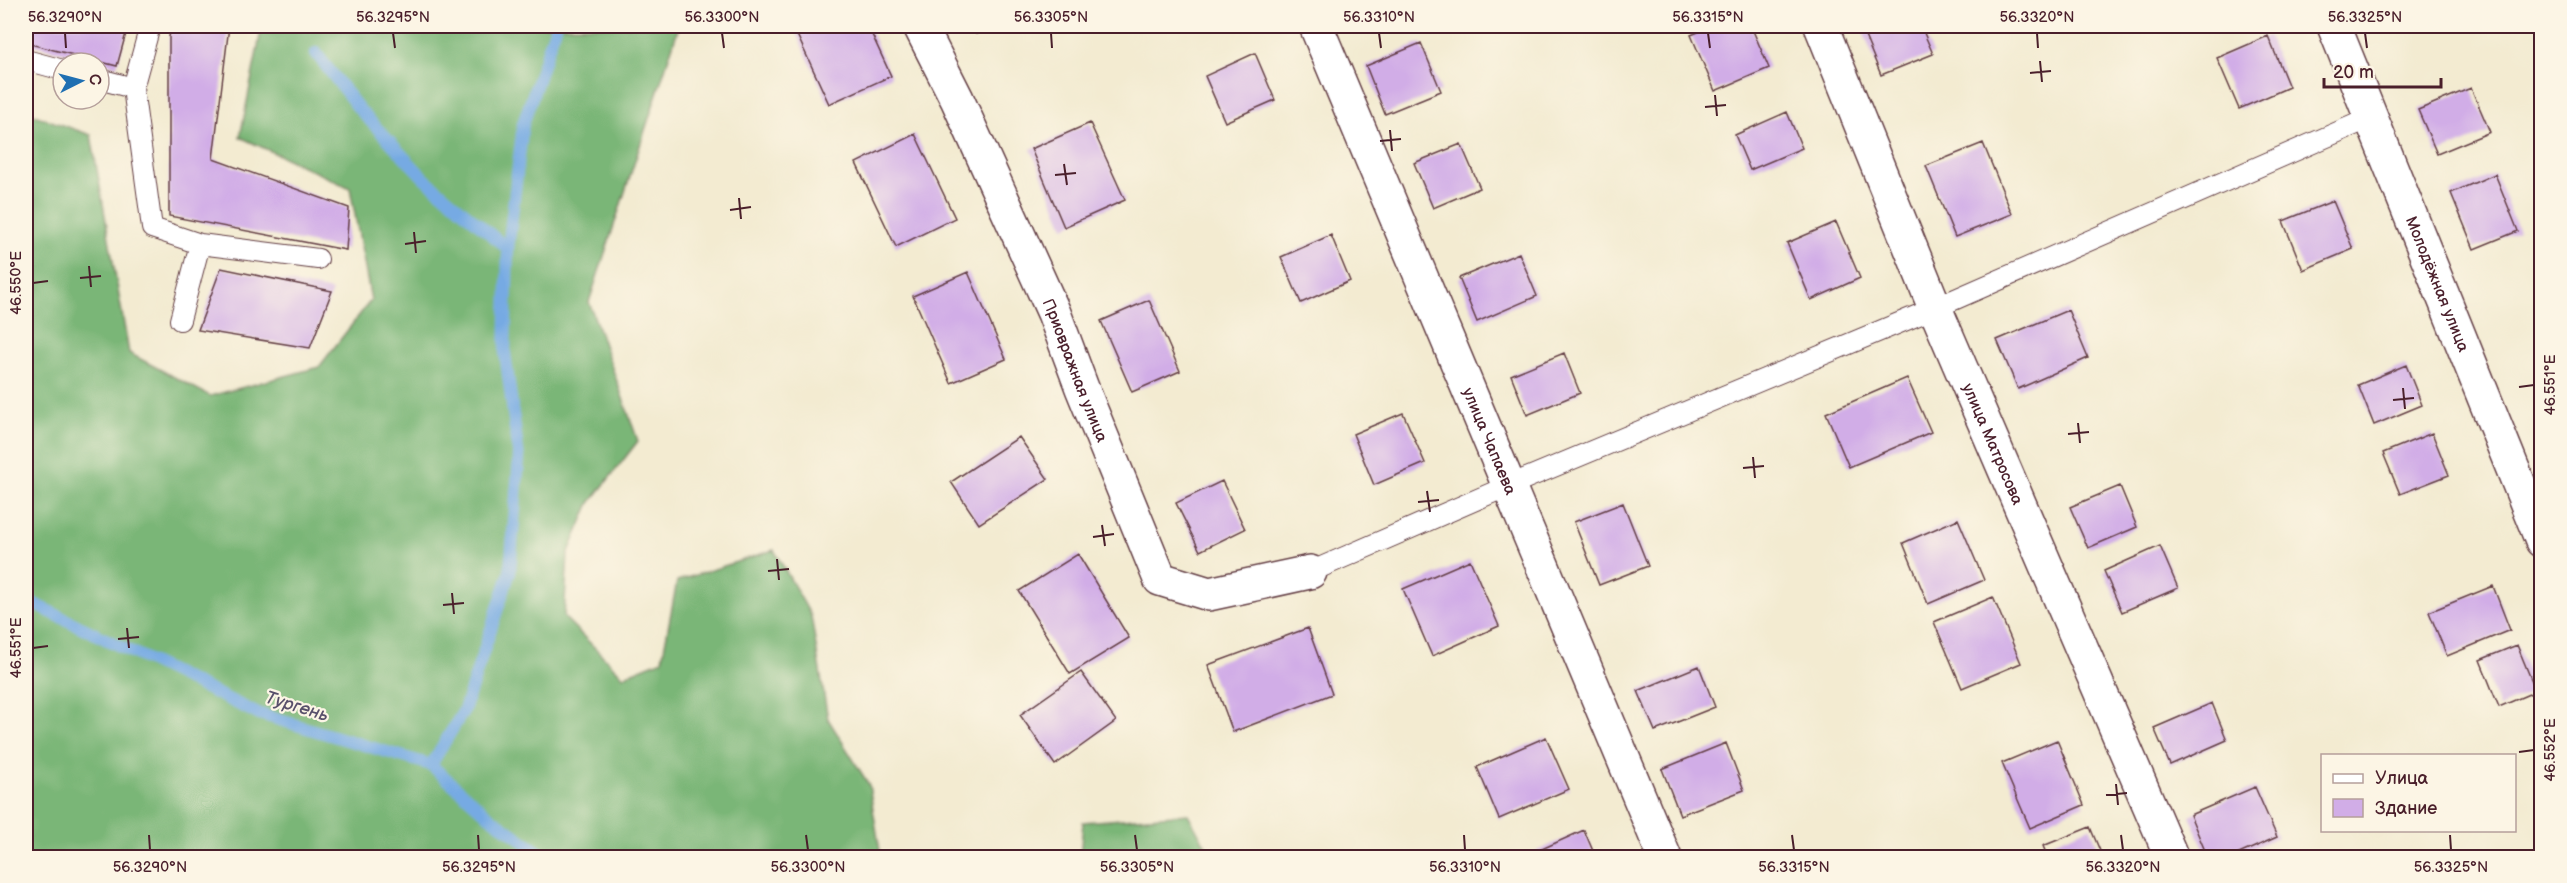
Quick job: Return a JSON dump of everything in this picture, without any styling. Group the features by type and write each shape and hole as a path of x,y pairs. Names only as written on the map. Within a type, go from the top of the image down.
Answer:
{"street":[{"name":"Приовражная улица","path":"920,26 957,99 1054,313 1160,579 1209,594 1310,572"},
{"name":"улица Чапаева","path":"1316,26 1665,858"},
{"name":"улица Матросова","path":"1821,26 1935,308 2172,858"},
{"name":"Молодёжная улица","path":"2334,26 2541,541"}],"lane":[{"path":"150,26 133,88 152,228 200,244 318,259"},
{"path":"26,60 51,67"},
{"path":"111,82 133,88"},
{"path":"1310,572 1510,485 1935,308 2370,118"},
{"path":"180,320 200,244"}],"green space":[{"path":"262,26 679,26 589,302 638,441 590,503 568,554 564,617 623,676 662,660 677,581 774,550 811,616 828,719 869,785 881,857 26,857 26,112 91,135 129,353 210,396 319,367 371,300 350,188 240,137"},
{"path":"1188,814 1212,857 1080,857 1083,822"}],"building":[{"path":"26,26 128,26 117,66 111,64 111,51 58,51 26,43"},
{"path":"171,26 229,26 213,159 349,208 346,250 169,216 169,37"},
{"path":"793,26 868,26 891,76 829,104"},
{"path":"973,26 995,26 976,34"},
{"path":"1713,26 1751,26 1769,68 1715,91 1691,35"},
{"path":"1870,26 1921,26 1933,54 1881,75 1862,29"},
{"path":"2268,36 2289,87 2239,109 2217,58"},
{"path":"1421,43 1441,91 1385,114 1366,66"},
{"path":"1255,53 1275,100 1225,122 1205,76"},
{"path":"2471,88 2490,132 2437,154 2418,110"},
{"path":"1787,112 1802,148 1750,170 1735,135"},
{"path":"1090,123 1125,200 1064,227 1031,149"},
{"path":"915,134 955,218 896,247 856,163"},
{"path":"1983,143 2012,214 1955,237 1926,166"},
{"path":"1461,144 1480,188 1433,208 1414,163"},
{"path":"2495,174 2518,231 2474,249 2451,193"},
{"path":"2333,201 2353,249 2303,270 2283,221"},
{"path":"1836,222 1860,278 1811,300 1787,243"},
{"path":"1331,235 1350,281 1301,303 1281,257"},
{"path":"1519,253 1537,296 1477,322 1459,278"},
{"path":"221,268 332,291 310,348 198,330"},
{"path":"968,272 1006,359 951,383 913,296"},
{"path":"1149,300 1180,371 1132,392 1101,321"},
{"path":"2068,310 2088,358 2018,389 1997,340"},
{"path":"1564,353 1580,393 1527,415 1511,375"},
{"path":"2406,365 2422,405 2374,425 2358,385"},
{"path":"1907,378 1931,432 1849,467 1826,413"},
{"path":"1403,413 1425,463 1374,485 1353,434"},
{"path":"2432,433 2449,475 2400,494 2383,453"},
{"path":"1019,437 1048,479 979,524 951,482"},
{"path":"1222,481 1245,529 1200,551 1176,503"},
{"path":"2120,486 2137,527 2088,548 2070,507"},
{"path":"1623,503 1648,566 1599,585 1574,522"},
{"path":"1958,519 1984,580 1928,604 1903,543"},
{"path":"2160,546 2178,588 2122,612 2104,571"},
{"path":"1078,554 1129,638 1070,674 1019,591"},
{"path":"1470,560 1499,626 1432,656 1403,589"},
{"path":"2493,586 2510,630 2447,656 2429,612"},
{"path":"1993,597 2021,663 1962,688 1934,622"},
{"path":"1308,628 1332,694 1233,732 1208,665"},
{"path":"2517,645 2536,691 2499,707 2480,660"},
{"path":"1699,666 1715,707 1655,731 1638,691"},
{"path":"1081,672 1116,721 1055,765 1020,715"},
{"path":"2212,703 2227,740 2170,765 2154,728"},
{"path":"1546,737 1569,789 1499,819 1477,767"},
{"path":"2057,740 2084,805 2030,828 2002,763"},
{"path":"1726,743 1744,790 1680,815 1662,769"},
{"path":"2255,787 2277,837 2230,858 2208,858 2190,815"},
{"path":"2090,827 2103,858 2048,858 2043,846"},
{"path":"1584,830 1596,858 1522,858"}],"waterway":[{"path":"431,765 464,710 510,572 519,458 505,353 508,249 523,124 556,26"},
{"path":"316,53 359,109 424,178 508,249"},
{"name":"Тургень","path":"26,600 256,713 431,765 490,817 547,858"}]}
